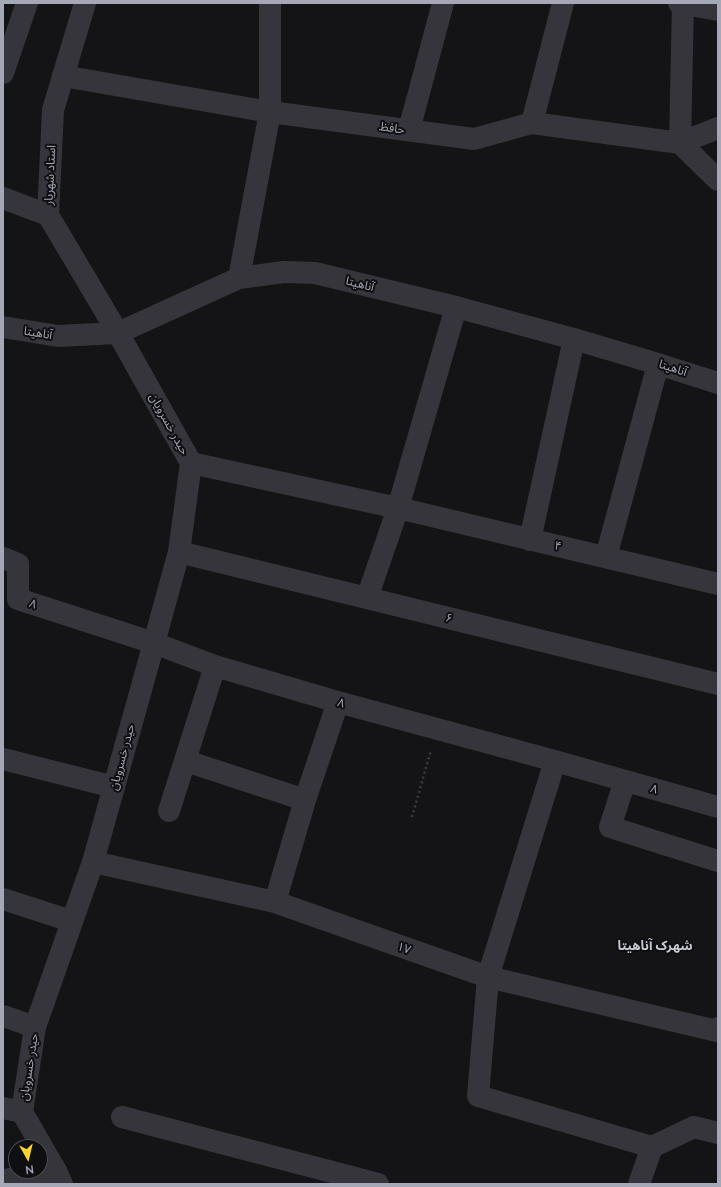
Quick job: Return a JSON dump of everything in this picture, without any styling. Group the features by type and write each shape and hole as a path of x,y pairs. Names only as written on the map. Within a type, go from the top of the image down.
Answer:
{"street":[{"path":"3,73 27,3"},
{"name":"استاد شهریار","path":"85,3 53,110 48,215 118,333"},
{"path":"239,278 270,112 270,3"},
{"path":"409,130 443,3"},
{"path":"532,124 562,3"},
{"path":"718,10 681,3 680,143 718,180"},
{"name":"حافظ","path":"63,76 270,112 474,139 532,124 680,143 718,128"},
{"path":"3,198 48,215"},
{"name":"آناهیتا","path":"3,327 58,336 118,333 239,278 284,272 315,273 456,307 574,339 718,383"},
{"path":"367,598 398,508 456,307"},
{"name":"حیدر خسرویان","path":"59,1178 12,1110 35,1027 93,862 154,643 179,552 191,463 118,333"},
{"path":"530,540 574,339"},
{"path":"606,557 658,364"},
{"name":"۴","path":"191,463 398,508 718,584"},
{"name":"۶","path":"179,552 718,684"},
{"name":"۸","path":"3,558 18,564 18,599 154,643 215,666 338,702 718,807"},
{"path":"169,811 215,666"},
{"path":"275,902 305,800 338,702"},
{"path":"3,759 114,787"},
{"path":"186,761 305,800"},
{"path":"555,761 488,977 478,1096 652,1147 694,1127 718,1133"},
{"path":"625,781 610,827 718,861"},
{"name":"۱۷","path":"93,862 275,902 488,977 718,1029"},
{"path":"3,899 71,921"},
{"path":"3,1016 35,1027"},
{"path":"122,1117 378,1184"},
{"path":"639,1184 652,1147"},
{"path":"3,1180 59,1178"}],"path":[{"path":"412,817 436,729"}],"district":[{"name":"شهرک آناهیتا","path":"655,946"}]}
